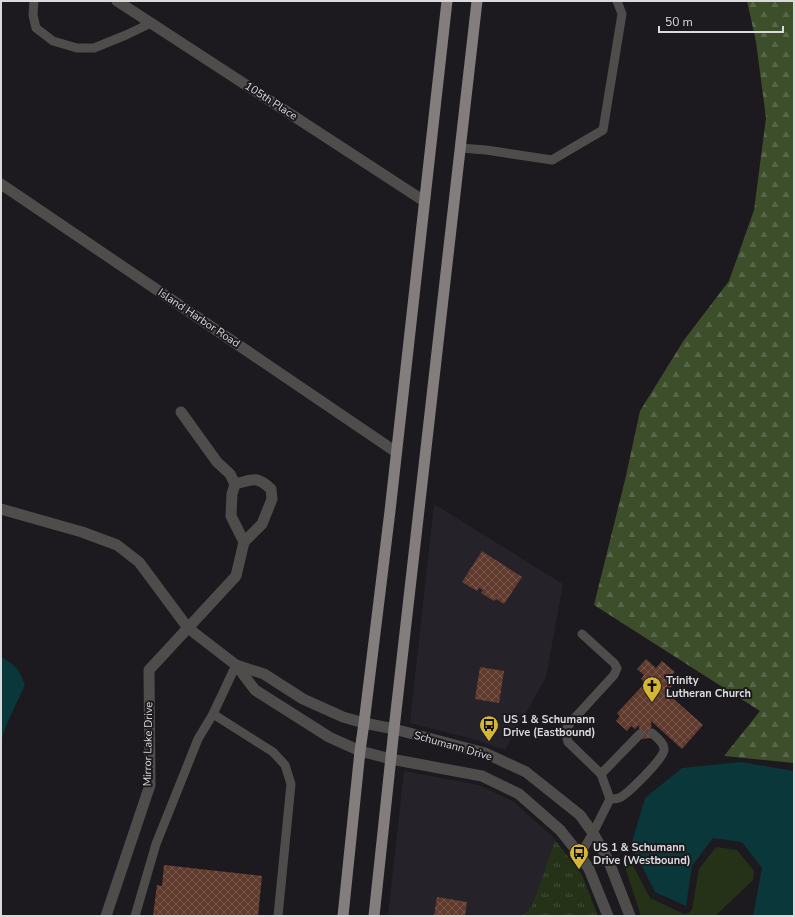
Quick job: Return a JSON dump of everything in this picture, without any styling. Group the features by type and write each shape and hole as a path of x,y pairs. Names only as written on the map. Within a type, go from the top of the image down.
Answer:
{"main road":[{"path":"343,916 360,751 396,452 447,1"},
{"path":"374,916 460,148 478,1"}],"street":[{"name":"105th Place","path":"118,1 424,201"},
{"name":"Island Harbor Road","path":"1,184 396,452"},
{"path":"181,412 217,462 230,474 235,484 232,494 231,516 244,542 262,524 272,499 271,489 263,481 252,479 235,484"},
{"path":"1,509 82,532 118,545 139,562 188,628 236,665"},
{"name":"Mirror Lake Drive","path":"106,916 150,785 149,670 236,576 244,542"},
{"name":"Schumann Drive","path":"236,665 264,674 303,699 343,717 485,753 526,772 580,815 593,833 609,862 630,916"},
{"name":"Schumann Drive","path":"236,665 255,690 329,737 360,751 391,759 482,776 520,794 560,830 580,855 589,869 608,916"}],"lane":[{"path":"34,1 32,15 36,28 53,41 77,48 94,48 151,23"},
{"path":"460,148 486,150 552,160 604,130 622,14 617,1"},
{"path":"580,855 610,799 601,774 568,742 565,731 570,722 614,675 617,668 614,662 582,634"},
{"path":"135,916 156,844 198,739 213,714 236,665"},
{"path":"213,714 273,752 285,765 291,784 278,916"},
{"path":"610,799 618,799 628,791 661,758 664,750 663,744 652,733"},
{"path":"601,774 640,734"}],"shaded area":[{"path":"434,504 563,584 546,677 505,750 472,739 410,723"},
{"path":"404,771 479,785 514,802 553,837 555,840 532,906 522,916 388,916"}],"green space":[{"path":"747,1 794,1 794,763 724,756 760,711 594,605 625,480 640,411 684,340 729,281 754,210 766,118 756,42"},
{"path":"555,840 582,875 598,916 522,916 532,906"},
{"path":"716,847 737,850 754,871 753,880 715,916 641,916 624,864 628,856 650,898 684,914 689,913 692,909 699,869"}],"water":[{"path":"1,657 16,668 25,685 1,741"},
{"path":"741,762 794,771 794,916 753,916 762,868 742,842 713,838 692,866 686,906 655,892 631,845 645,798 682,768"}],"building":[{"path":"482,551 522,577 504,604 496,599 494,601 481,593 483,590 479,588 477,591 462,582"},
{"name":"Trinity Lutheran Church","path":"646,659 656,668 662,661 675,672 668,679 674,684 666,692 703,725 682,749 651,721 652,738 640,739 639,725 635,729 631,726 627,731 616,721 620,716 617,713 645,683 641,679 644,675 637,669"},
{"path":"480,667 504,671 499,703 475,699"},
{"path":"164,865 262,876 258,916 153,916 157,885 162,886"},
{"path":"437,897 467,902 465,916 434,916"}],"place":[{"name":"Trinity Lutheran Church","path":"652,703"},
{"name":"US 1 & Schumann Drive (Eastbound)","path":"489,742"},
{"name":"US 1 & Schumann Drive (Westbound)","path":"579,870"}]}
